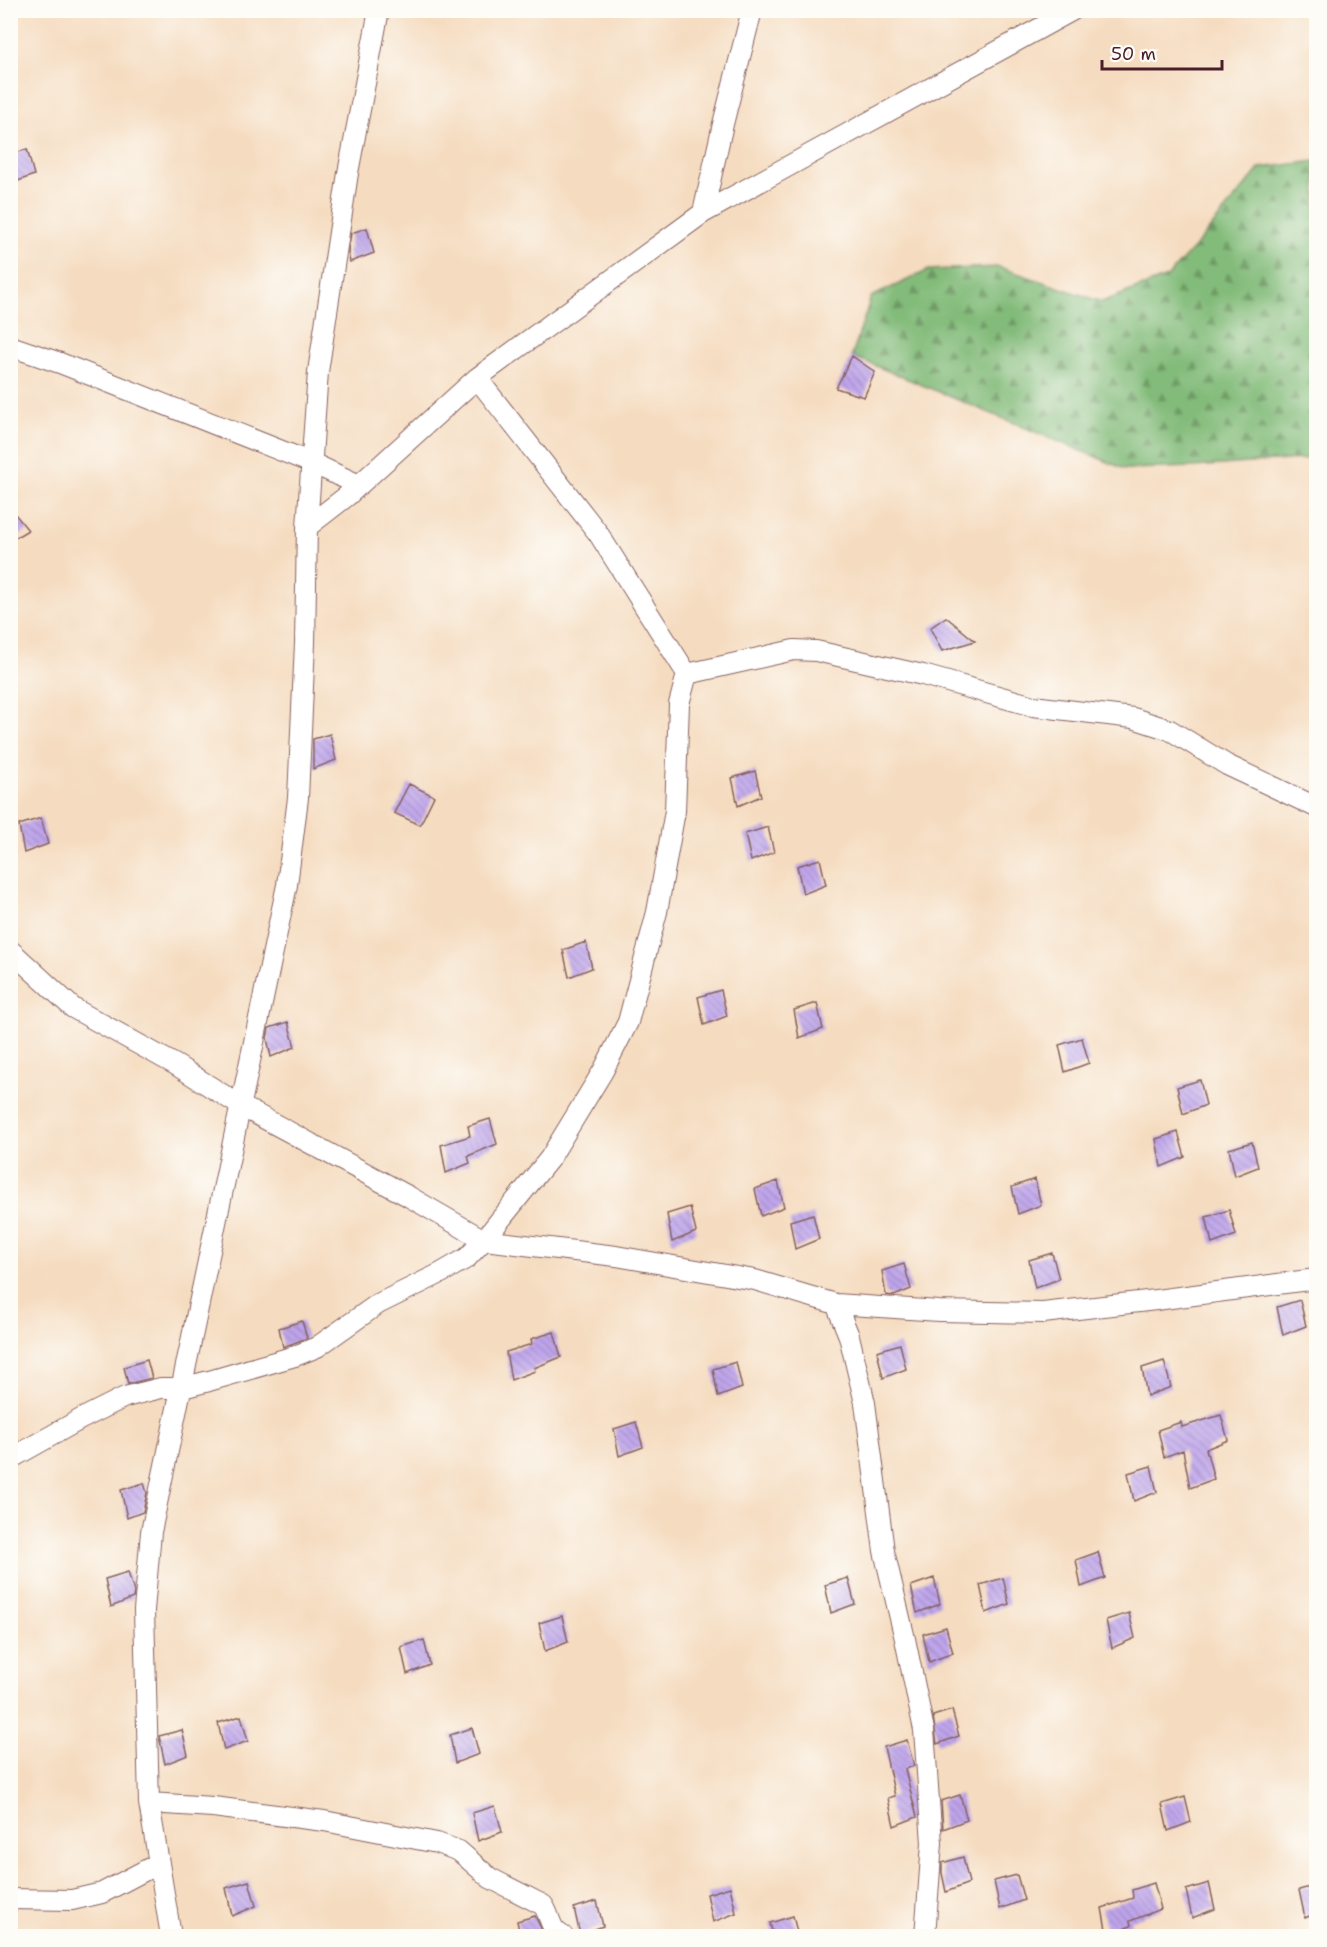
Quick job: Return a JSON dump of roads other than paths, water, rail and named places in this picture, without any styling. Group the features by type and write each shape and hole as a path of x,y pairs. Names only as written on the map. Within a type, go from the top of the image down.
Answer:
{"street":[{"path":"171,1936 149,1803 144,1610 151,1532 287,885 298,798 308,527 318,372 348,172 379,10"},
{"path":"703,213 752,10"},
{"path":"308,527 359,485 477,378 703,213 1073,10"},
{"path":"10,346 60,363 312,463 359,485"},
{"path":"10,1459 125,1397 161,1388 182,1388 295,1356 317,1347 378,1304 441,1274 467,1258 550,1158 603,1071 628,1022 657,912 675,811 679,704 687,674 598,533 477,378"},
{"path":"687,674 794,650 816,651 923,675 1033,706 1133,718 1170,730 1227,765 1317,807"},
{"path":"10,950 73,1008 176,1065 241,1106 408,1196 484,1240 616,1256 755,1280 836,1304 939,1311 1043,1312 1317,1279"},
{"path":"836,1304 849,1336 865,1403 885,1551 924,1730 932,1843 925,1936"},
{"path":"149,1803 213,1806 324,1821 437,1843 459,1851 490,1878 543,1905 551,1927 558,1935 563,1936"},
{"path":"10,1899 72,1900 102,1893 159,1863"}]}
